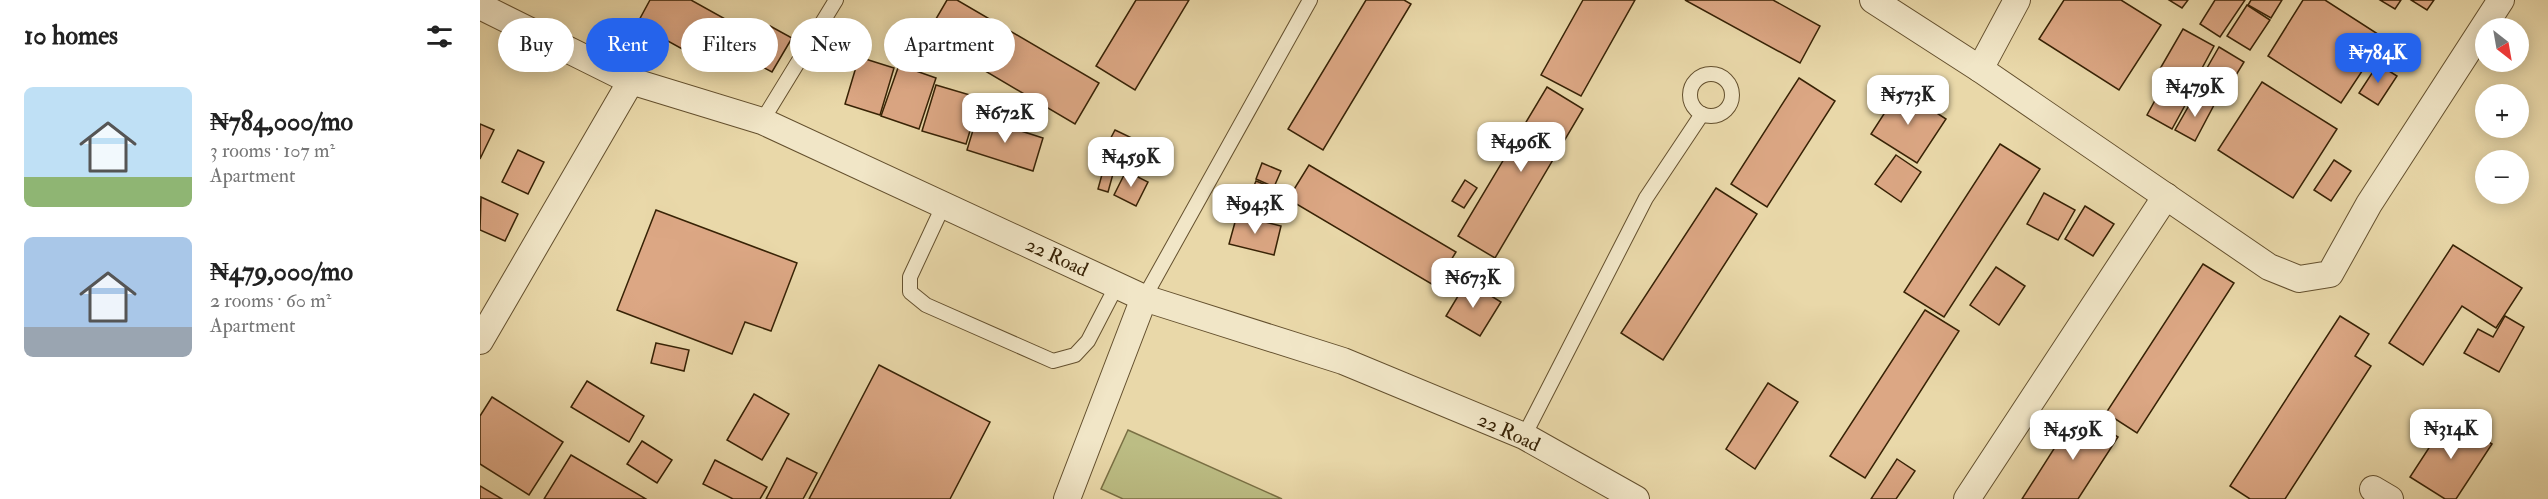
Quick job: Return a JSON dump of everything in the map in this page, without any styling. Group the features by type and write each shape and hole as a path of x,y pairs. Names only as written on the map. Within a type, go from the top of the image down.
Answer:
{"street":[{"path":"1873,0 1980,69 2269,267 2299,279 2330,274 2369,204 2501,0"},
{"path":"1980,69 2018,0"},
{"name":"22 Road","path":"480,6 631,81 762,121 1144,298 1344,361 1524,436 1636,499"},
{"path":"480,341 631,81"},
{"path":"1967,499 2166,196"},
{"path":"1067,499 1144,298"}],"lane":[{"path":"762,121 836,0"},
{"path":"1144,298 1310,0"},
{"path":"1524,436 1646,198 1702,114"},
{"path":"944,204 910,278 910,292 926,306 1053,361 1075,355 1088,341 1117,285"}],"green space":[{"path":"1128,430 1282,499 1123,499 1101,489"}],"building":[{"path":"650,0 691,0 723,18 681,18 681,48 669,42 669,18 640,18"},
{"path":"947,0 957,0 988,18 936,18"},
{"path":"1136,0 1189,0 1135,90 1096,66"},
{"path":"1366,0 1404,0 1411,4 1323,150 1288,129"},
{"path":"1583,0 1635,0 1581,96 1541,75"},
{"path":"1685,0 1773,0 1820,26 1800,63"},
{"path":"2064,0 2121,0 2161,25 2119,90 2039,39"},
{"path":"2169,0 2188,0 2182,8"},
{"path":"2215,0 2245,0 2220,37 2200,24"},
{"path":"2251,0 2282,0 2271,18 2248,5"},
{"path":"2303,0 2325,0 2384,38 2341,103 2268,56"},
{"path":"2380,0 2401,0 2395,9"},
{"path":"2411,0 2434,0 2427,10"},
{"path":"2247,5 2270,20 2250,50 2227,36"},
{"path":"2183,29 2214,46 2189,92 2157,74"},
{"path":"778,30 790,37 790,41 778,62"},
{"path":"1015,34 1099,83 1075,124 987,72 1015,72"},
{"path":"2219,47 2244,62 2219,103 2195,89"},
{"path":"872,61 884,65 884,72 893,72 880,115 845,104 855,72 872,72"},
{"path":"2378,64 2397,76 2378,105 2359,93"},
{"path":"897,72 919,72 936,78 919,129 881,116"},
{"path":"1799,78 1835,101 1767,207 1731,184"},
{"path":"2262,82 2337,129 2293,198 2218,150"},
{"path":"2164,84 2189,98 2172,129 2147,115"},
{"path":"936,85 980,98 966,144 922,131"},
{"path":"1547,87 1583,109 1495,258 1458,236"},
{"path":"1900,89 1946,119 1917,163 1871,134"},
{"path":"2195,95 2214,105 2195,141 2175,130"},
{"path":"977,117 1043,138 1033,171 967,150"},
{"path":"480,124 494,130 480,159"},
{"path":"1115,130 1134,139 1124,160 1104,151"},
{"path":"2000,144 2040,169 1944,317 1904,292"},
{"path":"518,150 544,162 528,194 502,182"},
{"path":"1896,155 1921,172 1901,202 1875,184"},
{"path":"1106,160 1116,163 1108,192 1098,189"},
{"path":"2334,160 2351,171 2331,201 2314,190"},
{"path":"1262,163 1281,171 1274,187 1256,179"},
{"path":"1309,165 1456,252 1435,286 1288,199"},
{"path":"1126,171 1148,182 1136,206 1114,195"},
{"path":"1465,180 1477,188 1464,208 1452,201"},
{"path":"1256,181 1281,191 1269,221 1244,210"},
{"path":"1716,188 1757,214 1663,360 1621,333"},
{"path":"2044,193 2075,210 2058,240 2027,224"},
{"path":"481,197 518,214 505,241 480,230"},
{"path":"2085,206 2114,224 2093,256 2065,239"},
{"path":"656,210 797,263 771,331 745,322 732,354 617,310"},
{"path":"1237,215 1281,226 1274,255 1229,244"},
{"path":"2453,245 2522,288 2496,328 2462,306 2423,365 2389,343"},
{"path":"2203,264 2234,283 2137,433 2106,413"},
{"path":"1996,267 2025,286 1999,325 1970,305"},
{"path":"1467,281 1501,302 1480,336 1446,316"},
{"path":"1925,310 1959,331 1865,478 1830,456"},
{"path":"2340,316 2369,334 2355,356 2371,366 2285,499 2250,499 2230,486"},
{"path":"2505,316 2524,327 2499,372 2464,353 2478,329 2493,337"},
{"path":"656,343 689,350 684,371 651,363"},
{"path":"879,365 990,422 950,499 809,499"},
{"path":"587,381 644,416 629,442 571,407"},
{"path":"1768,383 1798,402 1755,469 1726,449"},
{"path":"754,394 789,414 762,460 727,440"},
{"path":"492,397 563,442 529,495 480,464 480,416"},
{"path":"2078,411 2118,437 2078,499 2022,499"},
{"path":"2449,417 2492,444 2456,499 2445,499 2410,477"},
{"path":"642,441 672,460 657,483 627,464"},
{"path":"571,455 646,499 544,499"},
{"path":"787,458 817,473 803,499 766,499"},
{"path":"1897,459 1915,471 1896,499 1871,499"},
{"path":"715,460 767,487 760,499 733,499 703,484"},
{"path":"480,486 502,499 480,499"}]}
